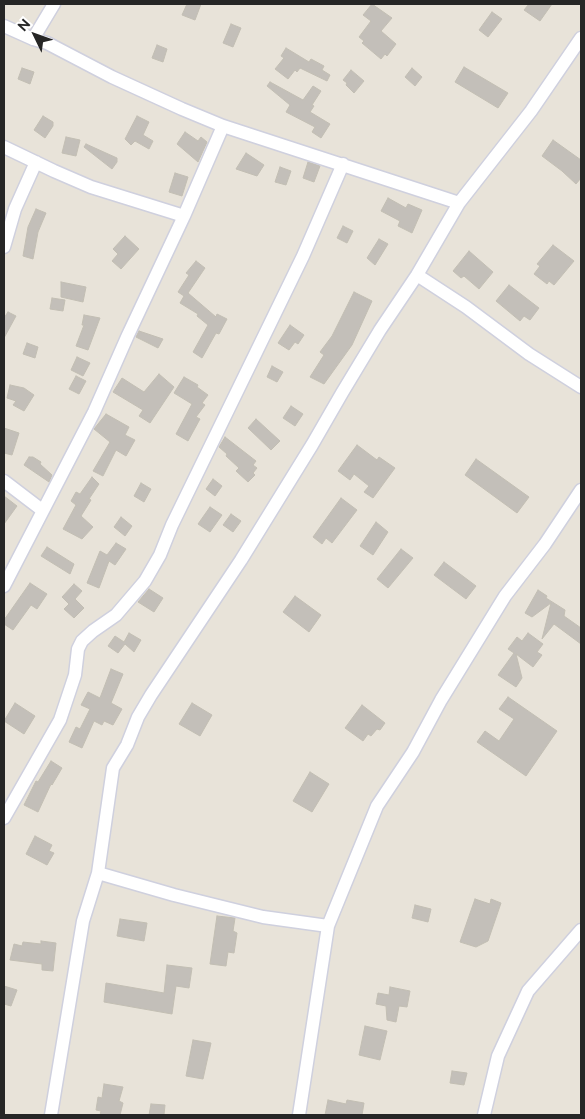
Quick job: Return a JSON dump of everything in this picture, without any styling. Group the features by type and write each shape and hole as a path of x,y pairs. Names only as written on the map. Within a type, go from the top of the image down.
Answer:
{"street":[{"path":"33,39 54,4"},
{"path":"4,26 33,39 48,43 173,105 223,126 459,203"},
{"path":"51,1115 83,921 98,873 112,768 127,744 138,717 151,695 241,560 370,346 417,275 459,203 531,111 581,38"},
{"path":"4,586 94,412 223,126"},
{"path":"4,147 91,186 184,216"},
{"path":"4,246 15,209 36,162"},
{"path":"4,818 60,720 75,675 78,649 82,641 116,615 145,581 160,555 172,525 303,256 343,164"},
{"path":"417,275 466,307 541,363 581,387"},
{"path":"4,481 42,510"},
{"path":"299,1115 328,926 377,806 413,752 441,700 505,596 545,544 581,490"},
{"path":"98,873 174,895 263,917 328,926"},
{"path":"484,1115 498,1056 528,991 581,930"}],"building":[{"path":"187,4 201,4 195,20 182,15"},
{"path":"372,4 392,18 381,31 396,44 387,56 385,54 381,59 362,43 364,41 359,37 371,21 363,15"},
{"path":"529,4 552,4 540,21 524,10"},
{"path":"492,12 502,19 488,37 479,30"},
{"path":"231,24 241,28 233,47 223,43"},
{"path":"157,45 167,49 163,62 152,58"},
{"path":"286,48 309,62 311,59 324,66 322,70 330,75 327,81 300,68 297,72 295,70 288,79 275,69 284,58 281,56"},
{"path":"464,67 508,93 498,108 455,82"},
{"path":"22,68 34,72 30,84 18,79"},
{"path":"412,68 422,77 415,86 405,77"},
{"path":"351,70 364,81 354,93 343,80"},
{"path":"270,82 303,100 313,86 321,91 310,112 330,124 321,138 312,132 315,127 286,112 290,105 267,86"},
{"path":"43,116 53,122 53,126 45,138 34,130"},
{"path":"137,116 149,122 143,135 153,141 149,149 135,141 131,145 125,139"},
{"path":"185,132 198,141 201,137 207,142 198,162 177,144"},
{"path":"66,137 80,140 76,156 62,153"},
{"path":"553,140 581,160 581,178 576,184 542,156"},
{"path":"86,144 117,158 117,162 112,169 84,147"},
{"path":"246,153 264,165 257,176 236,169"},
{"path":"308,162 320,166 314,182 303,178"},
{"path":"280,167 291,171 286,185 275,182"},
{"path":"175,173 188,177 182,196 169,192"},
{"path":"388,198 406,208 408,204 422,210 412,233 398,226 400,221 381,211"},
{"path":"36,209 46,213 38,232 33,259 23,256 28,227"},
{"path":"343,226 353,231 347,243 337,238"},
{"path":"125,236 139,249 121,269 112,261 118,254 113,249"},
{"path":"379,239 388,244 375,265 367,258"},
{"path":"553,245 574,261 554,285 549,281 547,284 534,274 540,266 537,264"},
{"path":"469,251 493,272 479,289 464,276 461,278 453,271"},
{"path":"196,261 205,268 188,293 216,317 217,314 227,319 219,334 216,333 202,358 193,352 208,325 197,316 198,314 180,303 184,296 178,292 189,275 186,273"},
{"path":"61,282 86,287 83,302 61,297"},
{"path":"509,285 539,308 530,320 524,316 520,321 496,301"},
{"path":"354,292 372,301 352,345 324,384 310,377 324,355 320,352 332,336"},
{"path":"52,298 65,300 63,311 50,309"},
{"path":"8,312 16,316 4,338 4,318"},
{"path":"84,315 100,318 88,350 76,346 84,325 82,325"},
{"path":"290,325 304,335 298,344 295,342 289,350 278,343"},
{"path":"139,331 163,339 158,348 136,337"},
{"path":"27,343 38,347 35,358 23,354"},
{"path":"77,357 90,363 83,376 71,370"},
{"path":"272,366 283,372 277,382 267,377"},
{"path":"159,374 174,387 150,423 139,416 143,410 113,392 122,378 144,392"},
{"path":"76,376 86,381 79,394 69,389"},
{"path":"184,377 198,385 197,387 208,395 202,403 205,405 196,417 200,419 188,441 176,434 192,404 174,393"},
{"path":"10,385 24,388 34,395 24,411 13,405 16,401 7,398"},
{"path":"291,406 303,414 295,426 283,418"},
{"path":"106,414 129,427 125,435 135,440 126,456 116,450 103,476 93,471 110,442 94,429"},
{"path":"256,419 280,441 271,450 248,428"},
{"path":"4,428 19,433 12,455 4,453"},
{"path":"225,437 256,461 253,465 257,468 253,473 255,475 248,482 236,471 239,468 219,447"},
{"path":"357,445 377,460 379,457 395,468 373,498 364,492 369,486 354,474 350,480 338,471"},
{"path":"29,457 33,457 41,462 40,464 52,475 49,482 24,465"},
{"path":"476,459 529,497 517,513 465,475"},
{"path":"92,477 99,484 81,516 93,527 82,539 63,529 76,505 71,501 76,492 80,494"},
{"path":"213,479 222,486 215,496 206,489"},
{"path":"141,483 151,489 144,502 134,496"},
{"path":"4,496 17,506 4,524"},
{"path":"341,498 357,510 332,543 326,538 322,544 313,537"},
{"path":"210,507 222,515 210,532 198,524"},
{"path":"231,514 241,521 233,532 223,525"},
{"path":"121,517 132,526 125,536 114,527"},
{"path":"376,522 388,532 373,555 360,546"},
{"path":"116,543 126,549 115,565 109,561 99,588 87,583 100,551 107,555"},
{"path":"47,547 74,564 70,574 41,556"},
{"path":"401,549 413,558 388,588 377,579"},
{"path":"444,562 476,586 466,599 434,575"},
{"path":"30,583 47,594 37,609 31,605 13,630 4,624 4,620"},
{"path":"74,584 82,591 75,599 84,608 74,618 64,609 69,604 62,597"},
{"path":"149,589 163,598 154,612 138,602"},
{"path":"538,590 547,596 546,598 565,610 564,616 581,628 581,644 554,624 542,639 551,603 532,617 525,613"},
{"path":"295,596 321,615 309,632 283,612"},
{"path":"129,633 141,640 134,652 125,644 118,653 108,646 115,636 124,642"},
{"path":"528,633 543,644 537,652 542,655 533,667 516,654 522,678 516,687 498,675 514,653 508,649 517,637 522,641"},
{"path":"111,669 123,674 111,703 122,709 113,725 104,721 102,725 94,721 82,748 69,742 76,727 80,729 90,709 81,705 88,692 100,698"},
{"path":"508,697 557,731 526,776 477,742 485,731 499,741 514,719 499,709"},
{"path":"15,703 35,716 24,734 4,721"},
{"path":"192,703 212,715 200,736 179,724"},
{"path":"362,705 385,723 380,730 377,729 371,736 368,734 363,741 345,728"},
{"path":"51,761 62,768 51,784 38,812 24,805 36,781 38,782"},
{"path":"310,772 329,784 312,812 293,801"},
{"path":"35,836 52,845 49,851 54,853 47,865 26,854"},
{"path":"475,899 490,904 491,899 501,903 488,941 476,947 460,942"},
{"path":"415,905 431,909 428,922 412,918"},
{"path":"217,916 235,918 233,931 237,933 234,953 228,952 226,966 210,964"},
{"path":"120,919 147,923 144,941 117,936"},
{"path":"41,941 56,943 53,971 42,970 42,964 10,960 14,944 22,946 23,942 41,944"},
{"path":"167,965 192,968 189,988 176,986 172,1014 104,1002 106,983 164,993"},
{"path":"4,986 17,990 11,1006 4,1004"},
{"path":"390,987 410,991 407,1007 399,1006 396,1022 387,1020 386,1006 376,1004 378,993 389,995"},
{"path":"365,1026 387,1031 380,1060 359,1055"},
{"path":"193,1040 211,1043 203,1079 186,1076"},
{"path":"452,1071 467,1073 464,1085 450,1083"},
{"path":"104,1084 123,1087 119,1101 123,1103 120,1115 100,1115 101,1111 96,1110 98,1097 102,1098"},
{"path":"328,1100 346,1104 347,1100 364,1103 362,1115 325,1115"},
{"path":"151,1104 165,1105 164,1115 149,1115"}]}
